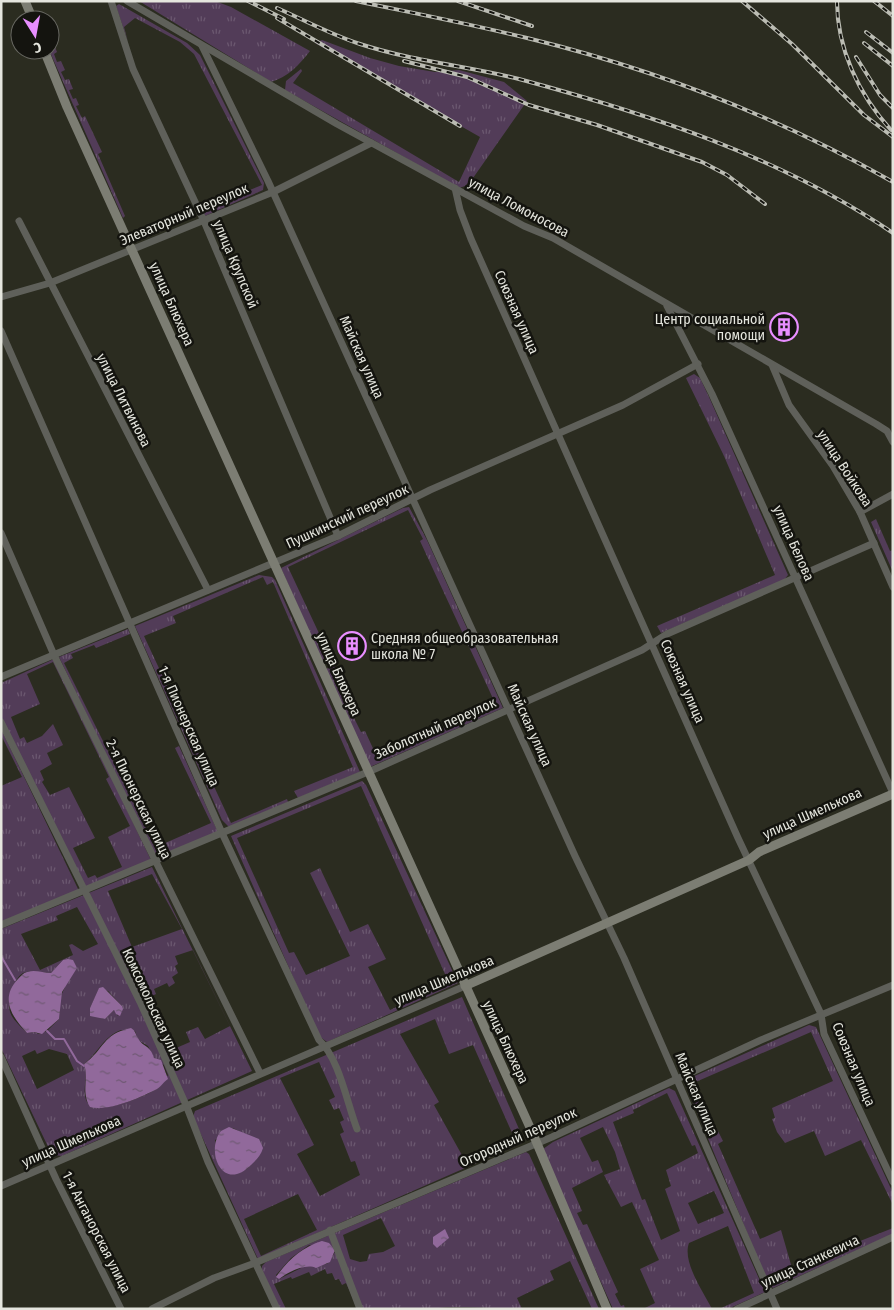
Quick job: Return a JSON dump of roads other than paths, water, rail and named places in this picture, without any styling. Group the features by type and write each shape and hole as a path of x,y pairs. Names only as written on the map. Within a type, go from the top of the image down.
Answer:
{"street":[{"name":"улица Крупской","path":"111,1 133,69 203,219 338,536"},
{"name":"улица Ломоносова","path":"127,1 370,143 524,226 553,238 666,305 876,424 887,431 893,442"},
{"name":"Майская улица","path":"202,46 273,192 608,924 777,1309"},
{"name":"улица Блюхера","path":"48,60 67,107 536,1142 607,1309"},
{"name":"Элеваторный переулок","path":"1,297 50,283 273,192 370,143"},
{"name":"Союзная улица","path":"456,188 466,228 749,860 821,1014 824,1034 893,1182"},
{"name":"улица Литвинова","path":"19,220 208,590"},
{"name":"улица Белова","path":"666,305 698,364 893,793"},
{"name":"1-я Пионерская улица","path":"1,331 222,833 319,1040 325,1046 336,1067 357,1129"},
{"name":"Пушкинский переулок","path":"1,677 338,536 413,499 623,406 698,364"},
{"name":"улица Войкова","path":"772,365 789,405 833,466 860,512 893,587"},
{"path":"860,512 893,494"},
{"name":"2-я Пионерская улица","path":"1,533 54,655 260,1073"},
{"name":"Заболотный переулок","path":"1,926 368,772 508,708 642,650 667,634 874,543"},
{"name":"Комсомольская улица","path":"1,722 141,1004 186,1105 208,1162 277,1309"},
{"name":"улица Шмелькова","path":"1,1186 608,924 749,860 759,852 893,793"},
{"name":"Огородный переулок","path":"152,1309 214,1278 255,1263 536,1142 821,1014 893,985"},
{"name":"1-я Анганорская улица","path":"1,1057 50,1165 121,1309"},
{"path":"330,1230 360,1309"},
{"name":"улица Станкевича","path":"737,1309 893,1237"}],"water":[{"path":"63,960 73,960 77,968 62,992 59,1019 42,1034 27,1033 16,1020 10,1007 10,993 13,986 26,972 51,973"},
{"path":"103,987 122,1006 123,1009 120,1016 114,1010 105,1019 90,1016 90,1008 99,988"},
{"path":"131,1028 135,1031 140,1041 151,1050 154,1058 161,1060 168,1079 157,1089 133,1100 105,1108 90,1107 85,1091 86,1075 84,1064 114,1034"},
{"path":"229,1127 259,1139 263,1148 252,1164 241,1172 232,1175 225,1172 219,1166 215,1149 221,1131"},
{"path":"445,1229 449,1238 437,1248 433,1244 433,1237"},
{"path":"322,1241 329,1243 335,1250 330,1262 316,1268 297,1269 279,1279 276,1277 296,1255"}],"waterway":[{"path":"1,956 15,980"},
{"path":"47,1031 55,1039 64,1039 77,1061 84,1066"}],"railway":[{"path":"248,1 284,19"},
{"path":"356,1 527,38 622,64 715,97 760,116 850,158 893,182"},
{"path":"458,1 532,26"},
{"path":"742,1 792,44 864,115 893,137"},
{"path":"837,1 841,36 852,70 869,102 891,130"},
{"path":"874,1 893,16"},
{"path":"277,8 339,36 380,50 519,79 665,123 760,160 806,182 850,206 893,233"},
{"path":"277,18 460,126"},
{"path":"866,32 893,53"},
{"path":"864,43 893,66"},
{"path":"856,57 880,95 893,108"},
{"path":"404,61 467,77 529,105 597,125 702,162 727,175 765,204"}],"place":[{"name":"Центр социальной помощи","path":"784,327"},
{"name":"Средняя общеобразовательная школа № 7","path":"352,646"}]}
